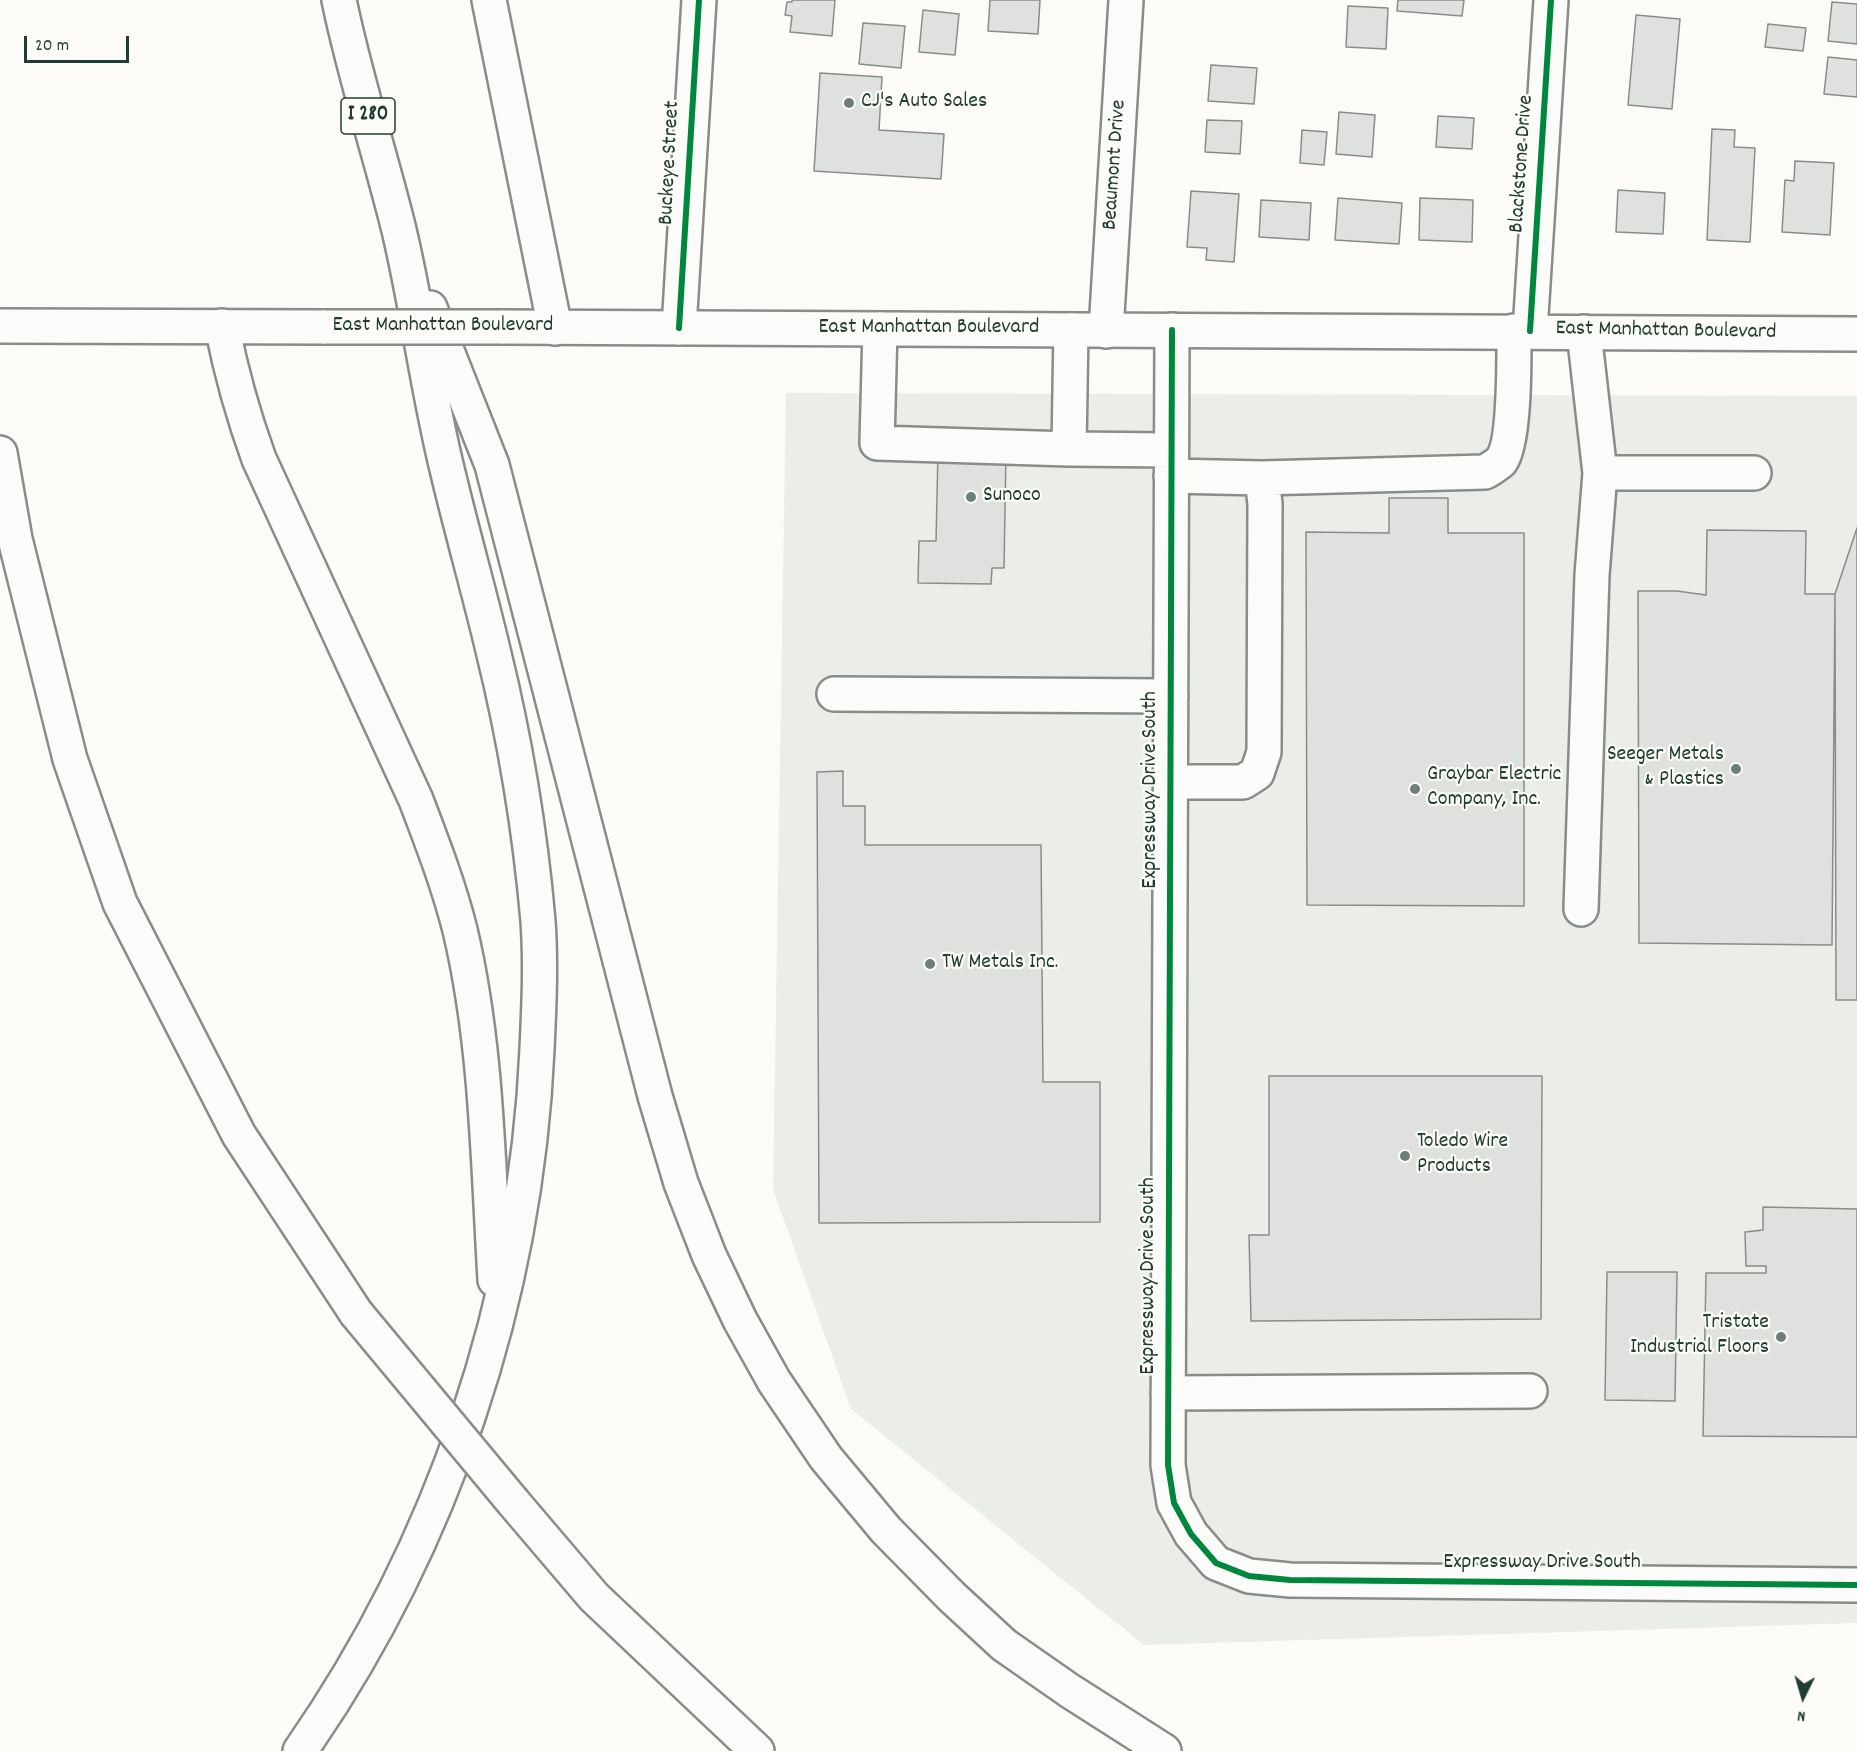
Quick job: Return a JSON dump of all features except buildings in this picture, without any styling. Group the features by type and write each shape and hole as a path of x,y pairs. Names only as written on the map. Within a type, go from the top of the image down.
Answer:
{"main road":[{"name":"I 280","path":"339,0 399,231"},
{"path":"489,0 555,328"},
{"name":"Buckeye Street","path":"679,328 699,0"},
{"name":"Beaumont Drive","path":"1106,330 1126,0"},
{"name":"Blackstone Drive","path":"880,329 877,443 1070,449 1262,478 1485,472 1501,460 1508,441 1513,378 1522,331 1551,0"},
{"path":"300,1751 327,1712 376,1628 449,1472 476,1396 515,1242 535,1098 538,925 518,767 495,654 447,468 399,231"},
{"path":"399,231 492,465 655,1096 681,1183 709,1255 740,1320 774,1381 826,1458 902,1547 1004,1645 1070,1691 1164,1751"},
{"path":"222,326 240,403 259,459 416,800 434,845 459,929 471,984 480,1055 497,1318"},
{"name":"East Manhattan Boulevard","path":"0,327 502,327 1857,334"},
{"path":"1070,449 1071,330"},
{"name":"Expressway Drive South","path":"1172,330 1168,1465 1174,1503 1191,1534 1216,1563 1250,1576 1290,1580 1857,1585"},
{"path":"1581,909 1592,575 1600,473 1584,332"},
{"path":"0,453 15,538 70,759 120,903 239,1135 356,1313 514,1503 594,1597 757,1751"},
{"path":"1600,473 1754,473"},
{"path":"1170,782 1243,782 1257,773 1264,752 1265,504 1262,478"},
{"path":"834,694 1171,696"},
{"path":"1168,1393 1530,1391"}],"shaded area":[{"path":"786,393 1857,396 1857,1623 1144,1645 851,1409 773,1189"}],"cycle path":[{"path":"679,328 699,0"},
{"path":"1530,331 1551,0"},
{"path":"1172,330 1168,1465 1174,1503 1191,1534 1216,1563 1249,1576 1290,1580 1857,1585"}],"place":[{"name":"CJ's Auto Sales","path":"849,103"},
{"name":"Sunoco","path":"971,497"},
{"name":"Seeger Metals & Plastics","path":"1736,769"},
{"name":"Graybar Electric Company, Inc.","path":"1415,789"},
{"name":"TW Metals Inc.","path":"930,964"},
{"name":"Toledo Wire Products","path":"1405,1156"},
{"name":"Tristate Industrial Floors","path":"1781,1337"}]}
